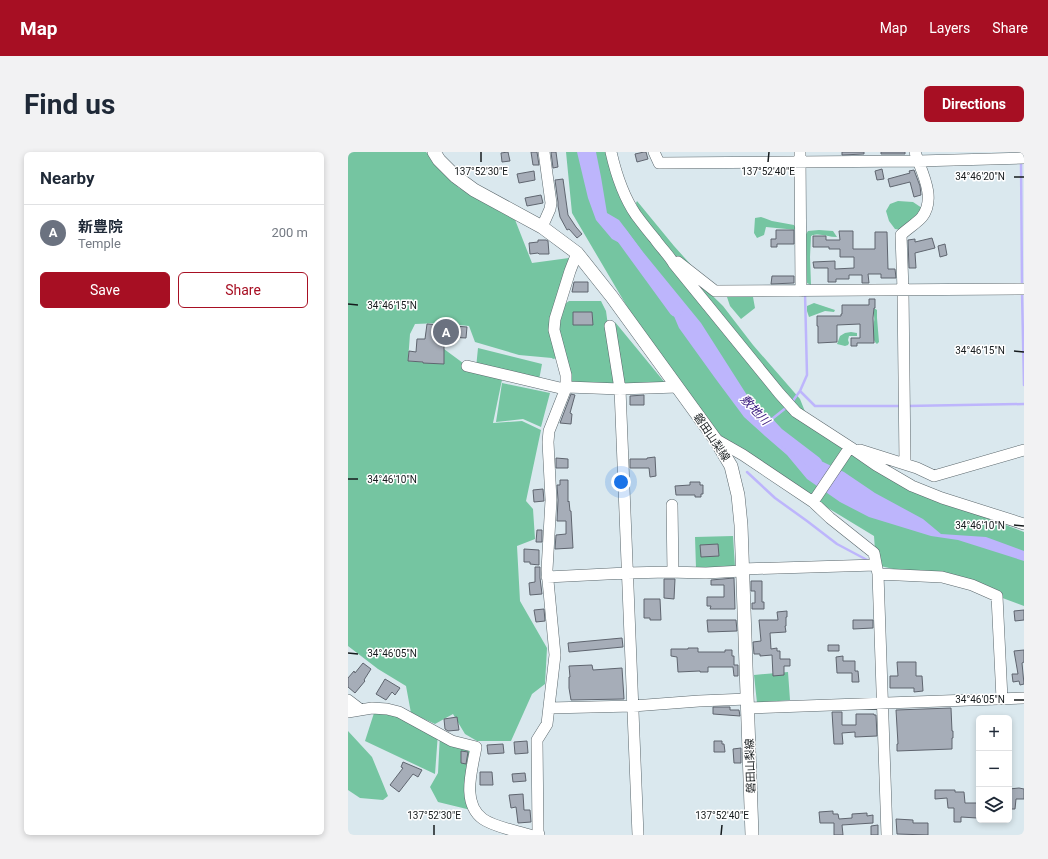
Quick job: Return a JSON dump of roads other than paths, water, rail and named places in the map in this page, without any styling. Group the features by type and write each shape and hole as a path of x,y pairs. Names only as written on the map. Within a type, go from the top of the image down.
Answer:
{"main road":[{"name":"磐田山梨線","path":"434,152 439,160 455,176 474,190 542,228 577,253 612,297 715,439 731,466 738,495 741,525 752,835"}],"street":[{"path":"542,228 551,203 544,152"},
{"path":"611,152 615,170 623,193 632,208 674,264 778,393 796,412 848,450 912,486 942,498 1024,524"},
{"path":"654,152 659,163 800,157 916,156 1024,158"},
{"path":"905,464 901,234 922,217 928,205 926,183 916,156"},
{"path":"800,157 801,291"},
{"path":"540,835 538,831 537,740 547,724 555,655 547,577 551,500 548,442 549,431 566,388 566,375 554,330 555,319 577,253"},
{"path":"670,258 677,261 715,291 1024,289"},
{"path":"610,326 620,389 638,835"},
{"path":"467,366 560,388 620,389 677,387"},
{"path":"715,439 743,455 849,524"},
{"path":"848,450 905,464 934,476 1024,450"},
{"path":"817,503 848,450"},
{"path":"817,503 830,518 874,553 877,570 887,835"},
{"path":"672,505 674,572"},
{"path":"547,577 627,573 706,573 742,570 877,570 942,577 972,585 997,596 1002,699"},
{"path":"549,708 633,706 699,701 747,704 882,703 1024,698"},
{"path":"348,700 361,710"},
{"path":"348,712 372,708 387,709 399,712 452,740 476,747 469,789 470,799 475,811 484,820 497,826 530,835"}],"water":[{"path":"577,152 596,152 607,213 619,220 701,323 759,414 777,434 800,451 844,472 875,493 923,519 941,534 986,537 1024,551 1024,561 958,540 931,536 869,517 840,502 807,479 787,455 744,417 679,328 665,295 631,249 612,239 596,220 588,198"}],"waterway":[{"path":"1021,160 1022,285"},
{"name":"敷地川","path":"620,233 676,310"},
{"path":"1022,292 1024,385"},
{"path":"792,402 800,391 807,375 805,293"},
{"path":"800,391 815,406 902,406"},
{"path":"907,406 1024,404"},
{"path":"767,423 787,407"},
{"name":"敷地川","path":"764,420 777,434 815,463"},
{"path":"747,472 775,498 837,544 869,561"}],"place":[{"name":"新豊院","path":"446,332"}]}
